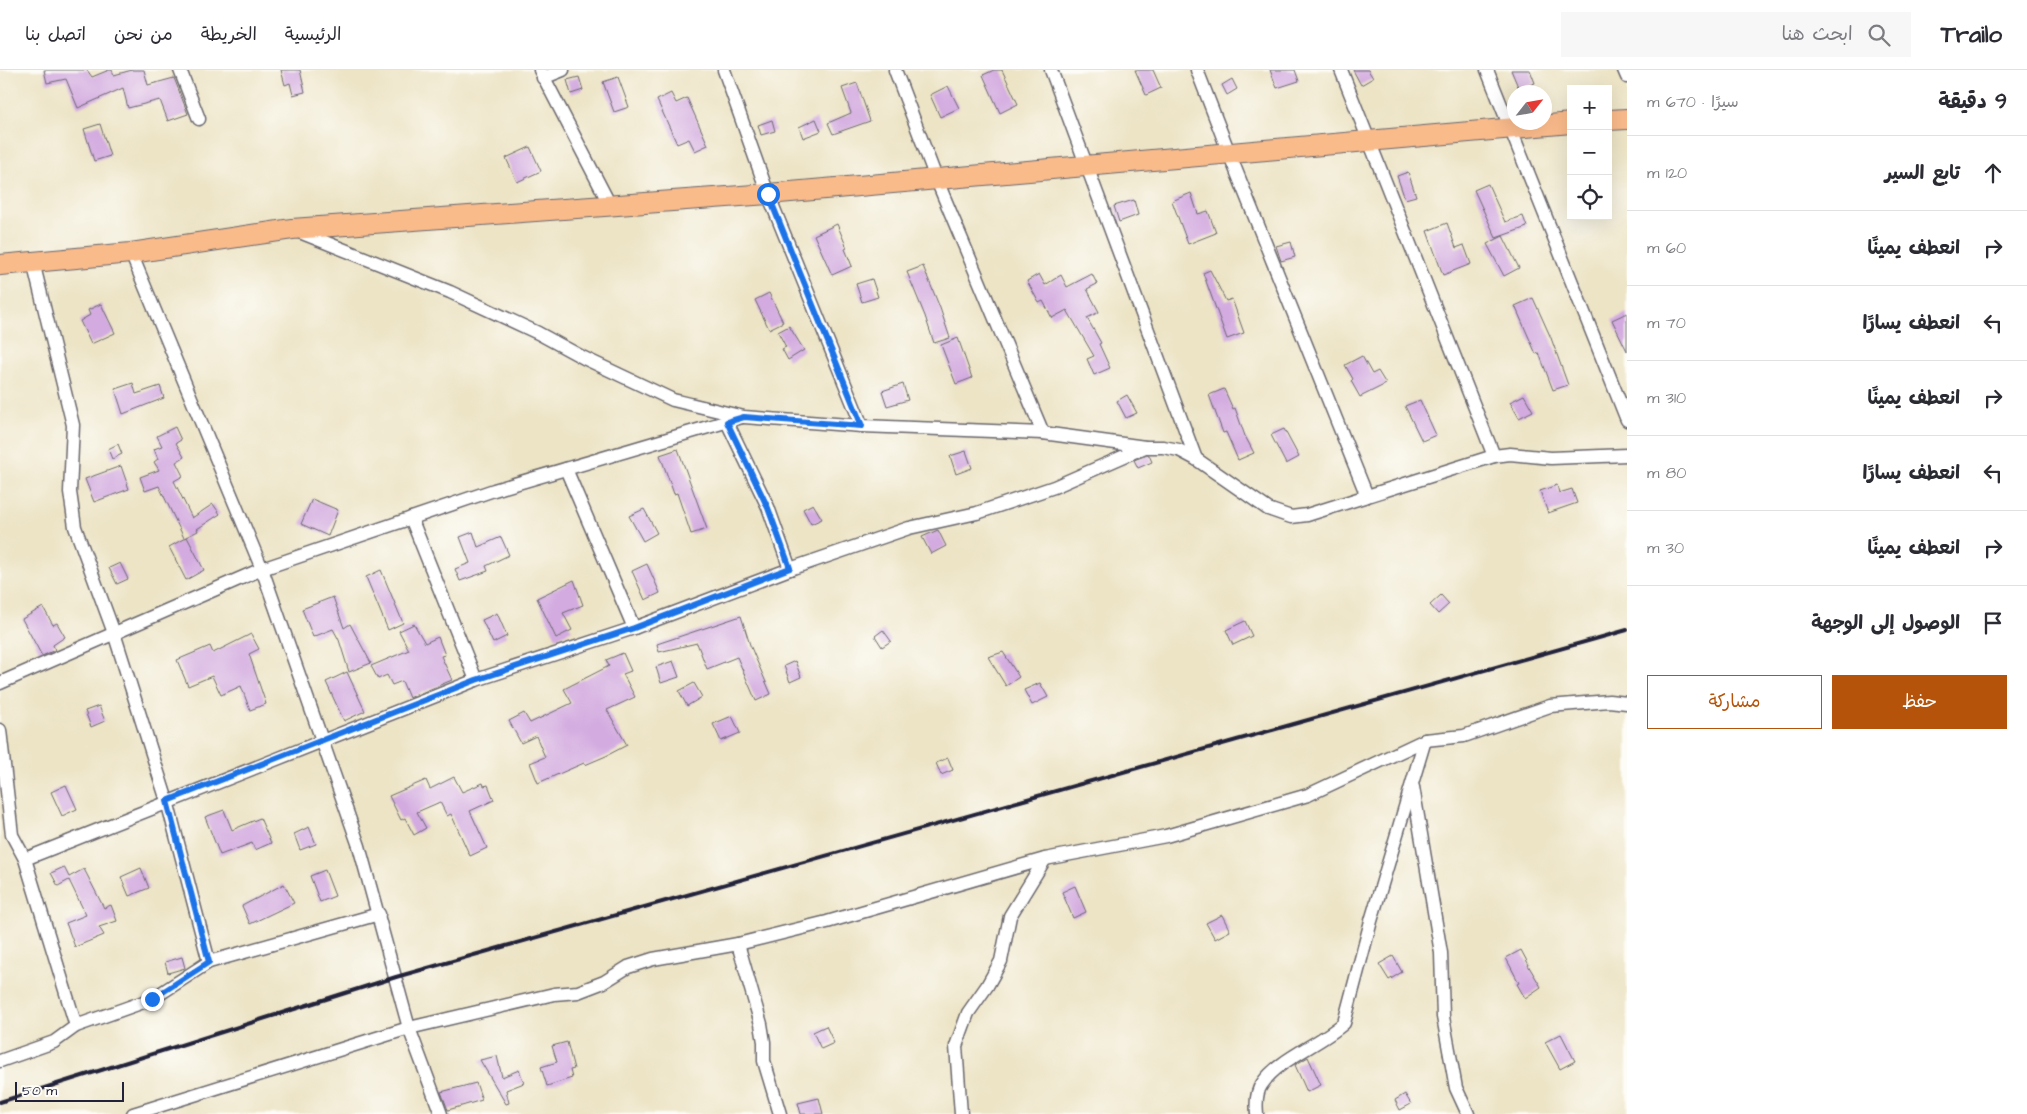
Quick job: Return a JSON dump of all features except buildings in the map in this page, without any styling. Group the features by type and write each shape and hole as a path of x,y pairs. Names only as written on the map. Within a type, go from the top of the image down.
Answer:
{"main road":[{"path":"1612,120 1627,119"},
{"path":"1552,124 1567,123"},
{"path":"0,265 131,253 292,229 768,194 1507,127"}],"street":[{"path":"180,70 199,120"},
{"path":"562,70 542,74 611,206"},
{"path":"724,70 768,194 862,426"},
{"path":"895,70 936,178 1043,433"},
{"path":"1051,70 1196,459"},
{"path":"1197,70 1367,496"},
{"path":"1341,70 1494,456"},
{"path":"1488,70 1507,119"},
{"path":"1624,70 1627,77"},
{"path":"1511,130 1627,420"},
{"path":"292,229 450,292 538,332 584,358 673,400 744,417 862,426 1043,433 1145,447 1164,447 1179,450 1196,459 1268,509 1291,518 1307,515 1494,456 1510,454 1551,458 1627,455"},
{"path":"131,253 262,569 324,741 359,846 409,1028 441,1114"},
{"path":"33,262 72,418 70,492 75,527 114,633 167,801 209,962"},
{"path":"0,683 262,569 494,490 744,417"},
{"path":"727,422 768,508 790,568"},
{"path":"25,859 167,801 476,680 634,628 790,568 908,528 977,513 1054,487 1145,447"},
{"path":"566,469 634,628"},
{"path":"411,518 476,680"},
{"path":"133,1114 409,1028 554,994 578,992 604,982 628,967 653,959 738,944 827,922 1045,860 1166,836 1308,795 1425,740 1464,736 1550,706 1609,701 1627,703"},
{"path":"0,730 6,837 25,859 76,1026"},
{"path":"1257,1114 1256,1102 1261,1085 1272,1073 1333,1033 1344,1023 1371,921 1425,740"},
{"path":"1413,785 1441,953 1443,1017 1456,1088 1468,1114"},
{"path":"960,1114 956,1046 968,1013 987,986 1001,961 1010,916 1045,860"},
{"path":"0,1061 54,1042 76,1026 152,999 209,962 379,914"},
{"path":"738,944 761,1024 764,1042 764,1061 780,1114"}],"railway":[{"path":"0,1102 396,977 1627,630"}],"route":[{"path":"152,999 209,962 167,801 476,680 634,628 790,568 768,508 727,422 744,417 862,426 768,194"}]}
